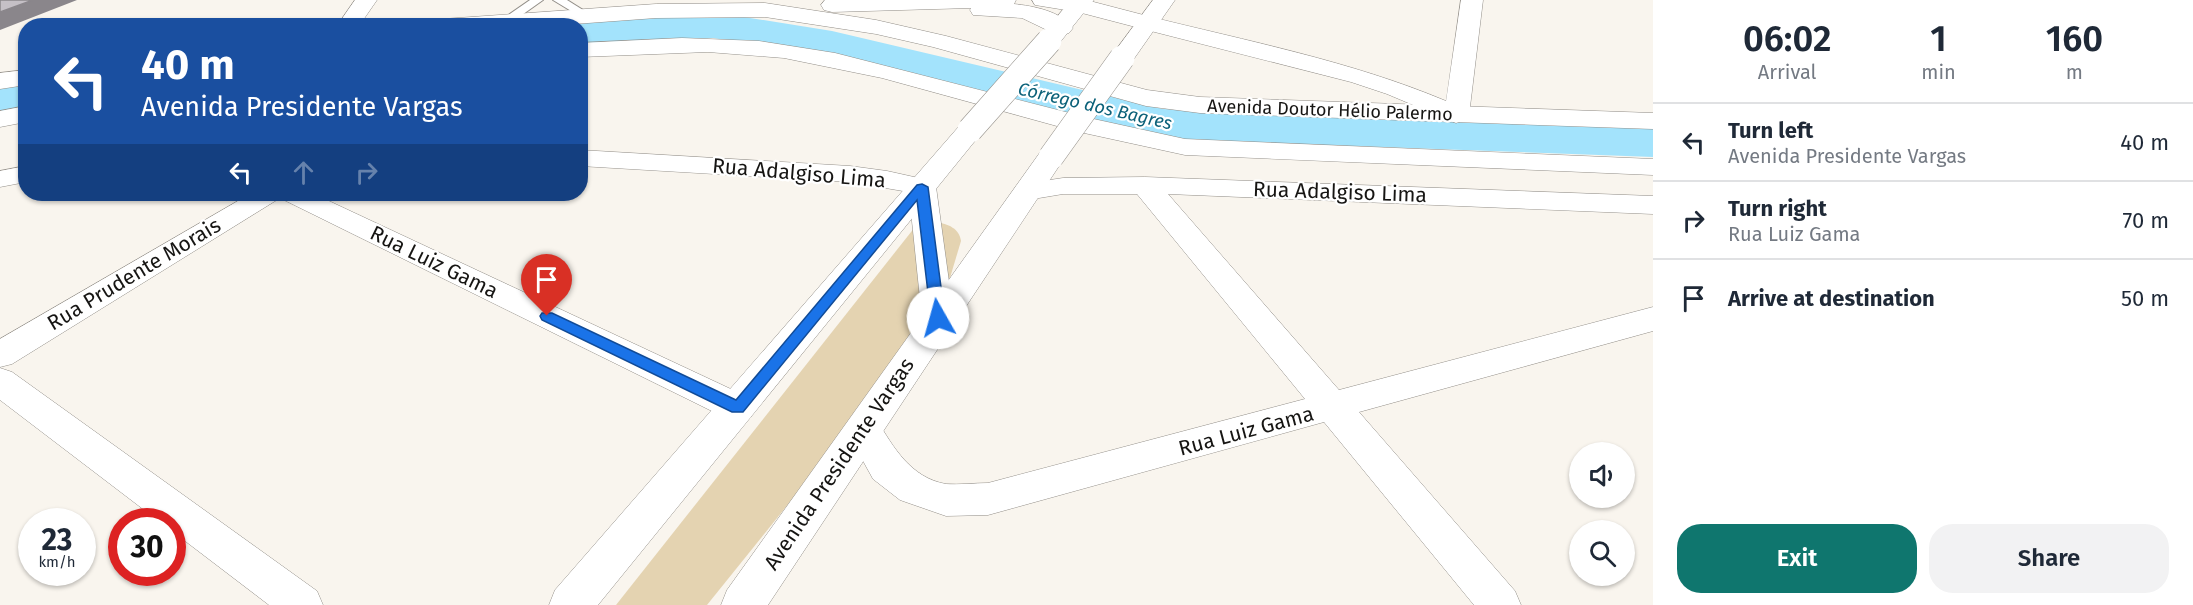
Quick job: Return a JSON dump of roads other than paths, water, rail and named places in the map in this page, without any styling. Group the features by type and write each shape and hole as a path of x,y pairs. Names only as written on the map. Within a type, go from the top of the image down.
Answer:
{"main road":[{"path":"765,10 833,5 1005,0"},
{"path":"1043,0 1081,2 1147,23"},
{"name":"Avenida Presidente Vargas","path":"743,605 938,318 1164,0"},
{"path":"572,605 970,130 1081,2"},
{"path":"938,41 926,29 926,21 933,15 948,11 1010,9 1030,12 1044,16 1055,34"},
{"name":"Avenida Doutor Hélio Palermo","path":"539,18 656,11 765,10 830,19 938,41 1146,98 1200,105 1653,122"},
{"path":"588,50 702,45 783,51 858,65 1130,138 1185,147 1653,167"},
{"path":"0,81 18,78"},
{"path":"0,119 18,116"}],"street":[{"path":"354,18 366,0"},
{"path":"1147,23 1396,89 1456,115 1472,0"},
{"path":"1327,69 1348,85 1367,112"},
{"name":"Rua Adalgiso Lima","path":"588,158 850,174 922,187"},
{"path":"0,179 18,176"},
{"path":"1145,184 1500,605"},
{"name":"Rua Adalgiso Lima","path":"1027,191 1064,186 1145,184 1653,205"},
{"path":"922,187 938,318"},
{"name":"Rua Prudente Morais","path":"0,355 256,201"},
{"name":"Rua Luiz Gama","path":"307,201 738,408"},
{"name":"Rua Luiz Gama","path":"864,430 886,468 913,489 946,500 988,499 1333,408 1653,319"},
{"path":"0,381 302,605"}],"lane":[{"path":"511,18 537,0"},
{"path":"559,0 585,15"}],"waterway":[{"name":"Córrego dos Bagres","path":"588,33 713,25 832,44 1163,124 1653,142"},
{"name":"Córrego dos Bagres","path":"0,101 18,98"}]}
